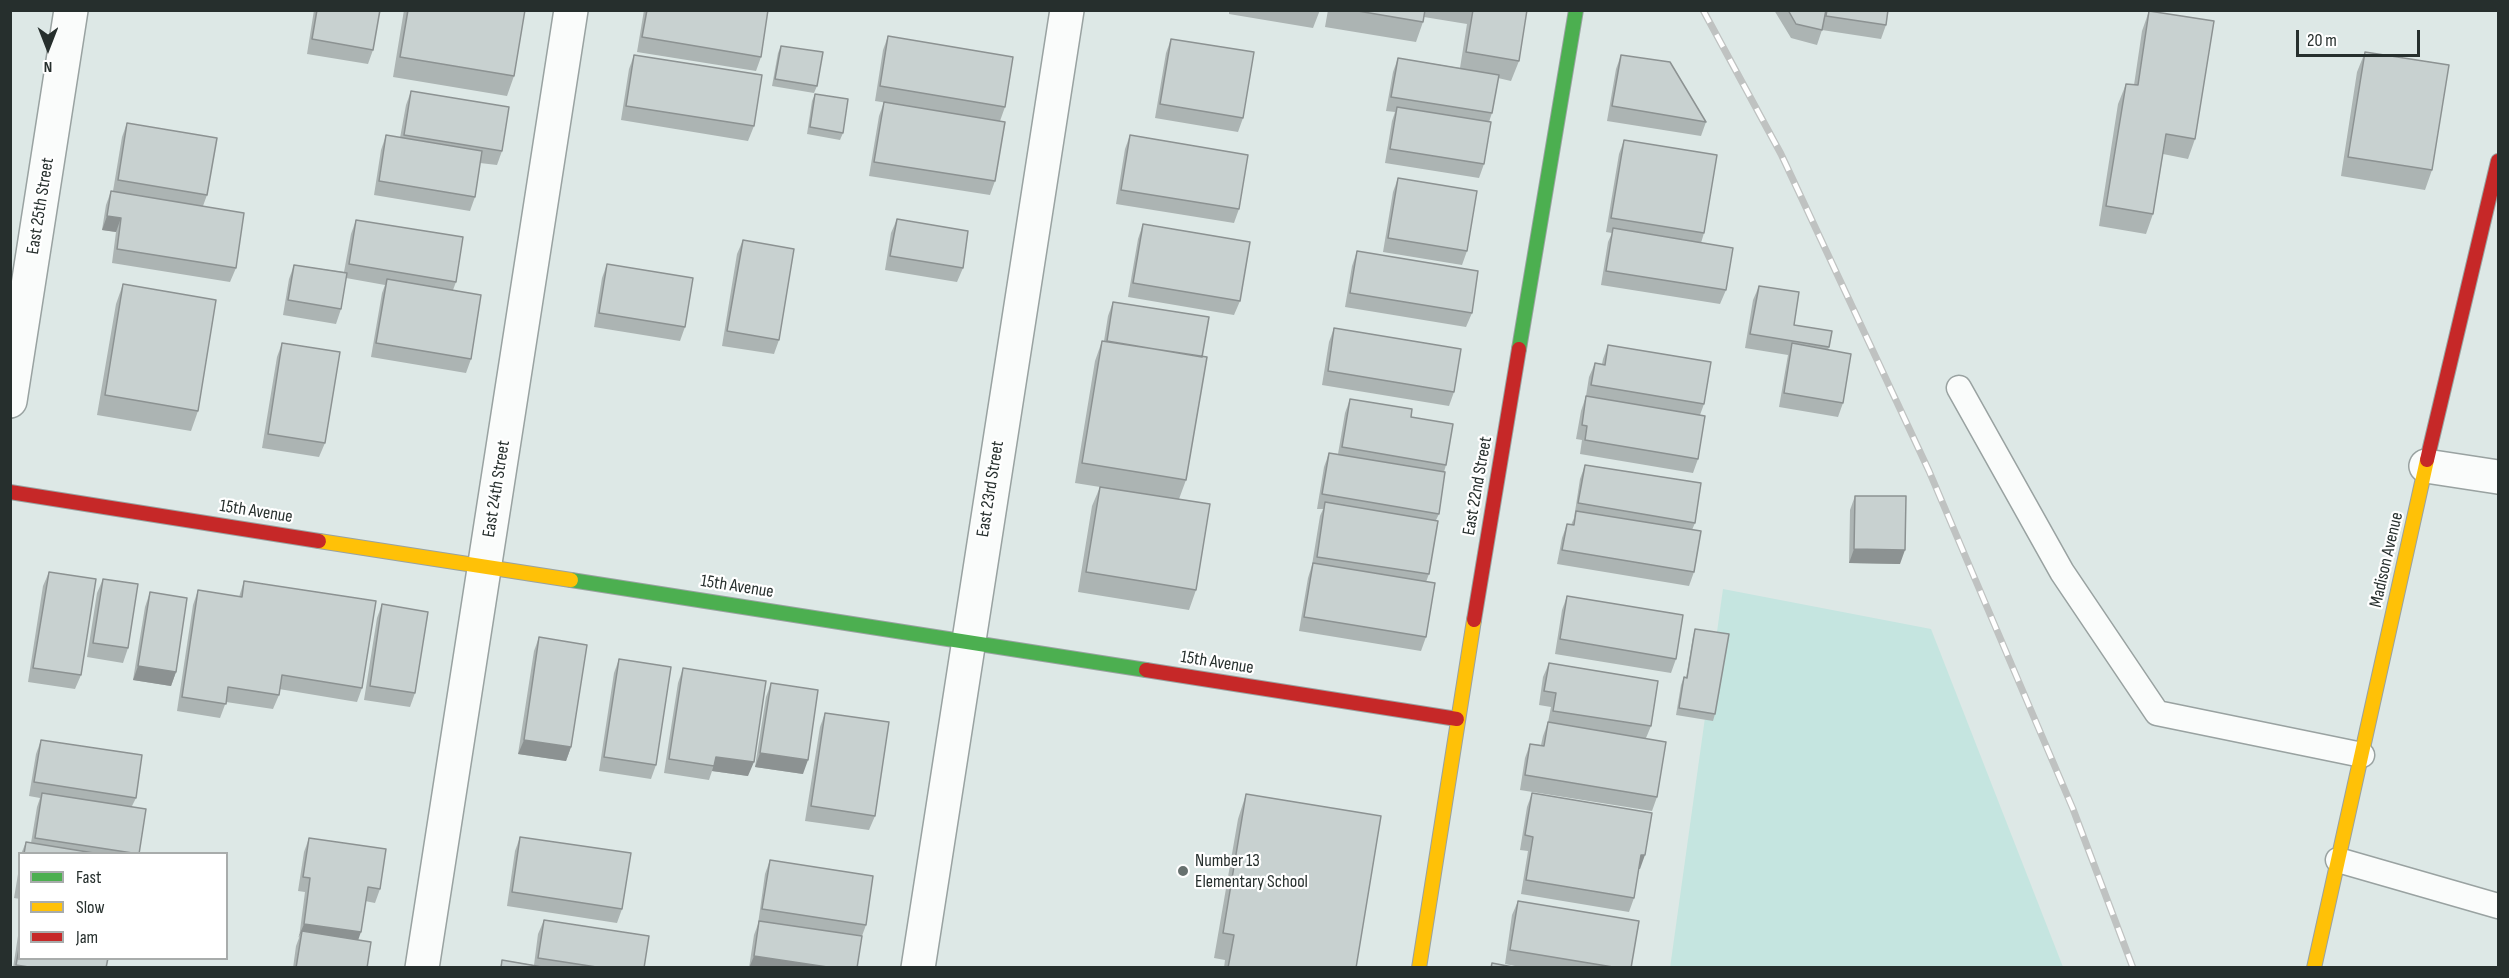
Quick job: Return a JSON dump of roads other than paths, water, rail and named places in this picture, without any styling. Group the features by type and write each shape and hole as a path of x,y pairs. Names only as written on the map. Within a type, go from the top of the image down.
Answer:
{"street":[{"name":"East 25th Street","path":"10,401 71,10"},
{"name":"East 24th Street","path":"422,968 571,10"},
{"name":"East 23rd Street","path":"918,968 1067,10"},
{"name":"East 22nd Street","path":"1419,968 1457,719 1576,10"},
{"name":"Madison Avenue","path":"2314,968 2426,466 2499,161"},
{"path":"2426,466 2499,477"},
{"name":"15th Avenue","path":"10,492 1457,719"}],"lane":[{"path":"1959,388 2062,572 2157,713 2362,755"},
{"path":"2338,860 2499,906"}],"railway":[{"path":"1703,10 1781,154 1929,471 2073,809 2133,968"}],"place":[{"name":"Number 13 Elementary School","path":"1183,871"}]}
